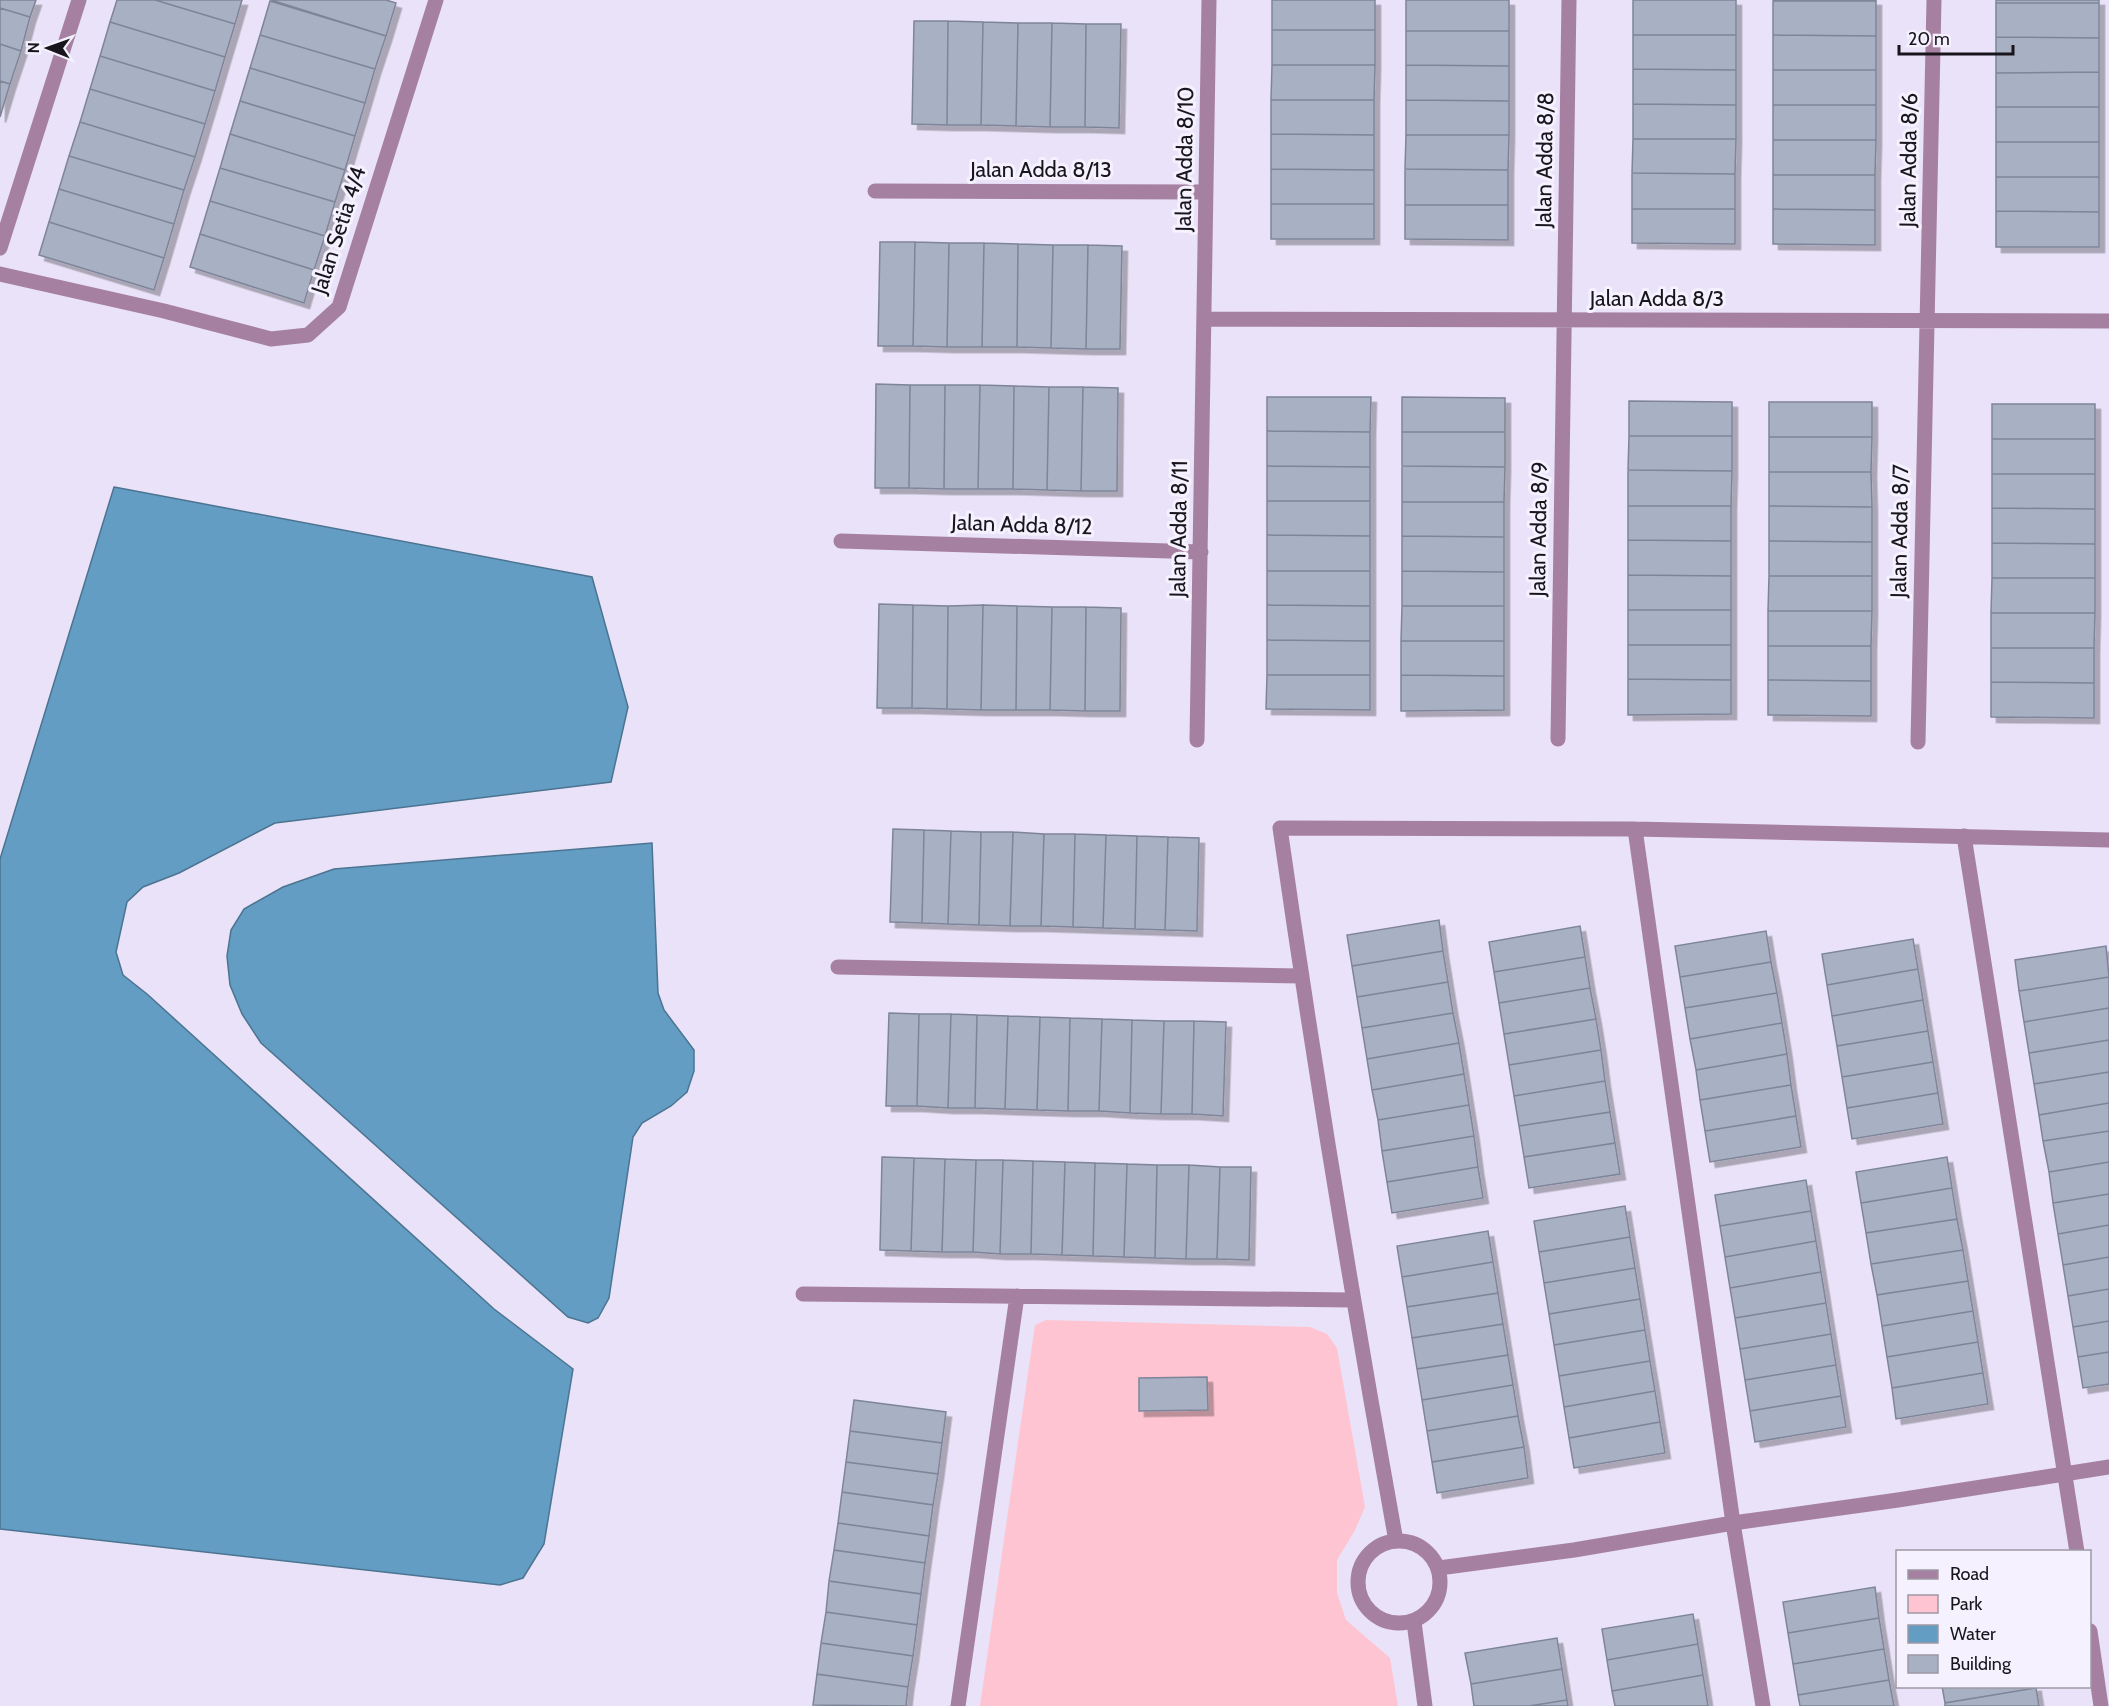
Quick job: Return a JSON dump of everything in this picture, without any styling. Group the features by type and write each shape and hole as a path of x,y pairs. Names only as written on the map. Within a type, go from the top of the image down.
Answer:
{"street":[{"path":"0,248 79,0"},
{"name":"Jalan Setia 4/4","path":"0,274 164,311 271,339 308,335 339,307 435,0"},
{"name":"Jalan Adda 8/10","path":"1204,319 1209,0"},
{"name":"Jalan Adda 8/8","path":"1564,320 1569,0"},
{"name":"Jalan Adda 8/6","path":"1926,322 1934,0"},
{"name":"Jalan Adda 8/13","path":"875,191 1206,192"},
{"name":"Jalan Adda 8/3","path":"1204,319 2109,321"},
{"name":"Jalan Adda 8/11","path":"1197,740 1204,319"},
{"name":"Jalan Adda 8/9","path":"1558,739 1564,320"},
{"name":"Jalan Adda 8/7","path":"1918,742 1926,322"},
{"name":"Jalan Adda 8/12","path":"841,541 1201,552"},
{"path":"1396,1540 1353,1300 1301,976 1280,828 1635,830 2109,840"},
{"path":"1635,830 1733,1523 1763,1706"},
{"path":"1964,836 2077,1550"},
{"path":"838,967 1301,976"},
{"path":"803,1294 1353,1300"},
{"path":"958,1706 1017,1296"},
{"path":"1439,1568 1574,1550 1733,1523 2109,1467"},
{"path":"1396,1540 1418,1545 1431,1554 1439,1568 1441,1584 1437,1600 1428,1613 1414,1622 1398,1624 1373,1615 1360,1597 1358,1585 1358,1573 1363,1561 1373,1549 1396,1540"},
{"path":"1414,1622 1425,1706"},
{"path":"2091,1638 2101,1706"}],"green space":[{"path":"1046,1320 1310,1327 1327,1334 1337,1348 1365,1507 1355,1530 1337,1560 1337,1593 1346,1620 1390,1658 1398,1706 980,1706 1035,1325"}],"water":[{"path":"114,487 592,577 628,707 611,782 275,823 179,873 143,887 127,902 116,952 123,975 147,994 494,1309 573,1369 544,1544 523,1578 500,1585 0,1529 0,859"},
{"path":"652,843 658,993 664,1010 694,1050 694,1071 687,1092 671,1106 642,1123 633,1137 609,1298 598,1318 588,1323 568,1317 261,1043 242,1014 230,985 227,956 231,930 244,909 283,887 334,869"}],"building":[{"path":"0,0 36,0 30,17 0,8"},
{"path":"117,0 155,0 235,24 225,57 110,22"},
{"path":"155,0 242,0 235,24"},
{"path":"271,0 386,0 396,3 386,36"},
{"path":"1272,0 1375,0 1375,30 1272,30"},
{"path":"1406,0 1509,0 1509,31 1406,31"},
{"path":"1633,0 1736,0 1736,35 1633,35"},
{"path":"1773,0 1876,0 1876,1"},
{"path":"1996,0 2099,0 2099,3 1996,3"},
{"path":"270,1 386,36 375,69 260,35"},
{"path":"1773,1 1876,1 1876,36 1773,35"},
{"path":"1996,3 2099,3 2099,38 1996,37"},
{"path":"0,8 30,17 21,51 0,44"},
{"path":"914,21 948,21 947,125 912,124"},
{"path":"948,21 983,22 981,125 947,125"},
{"path":"110,22 225,57 215,91 100,56"},
{"path":"983,22 1018,23 1016,126 981,125"},
{"path":"1018,23 1052,23 1050,127 1016,126"},
{"path":"1052,23 1086,24 1085,127 1050,127"},
{"path":"1086,24 1121,24 1119,128 1085,127"},
{"path":"1272,30 1375,30 1375,65 1272,65"},
{"path":"1406,31 1509,31 1509,66 1406,65"},
{"path":"260,35 375,69 365,103 250,68"},
{"path":"1633,35 1736,35 1736,70 1633,69"},
{"path":"1773,35 1876,36 1876,70 1773,70"},
{"path":"1996,37 2099,38 2099,72 1996,73"},
{"path":"0,44 21,51 10,84 0,81"},
{"path":"100,56 215,91 205,124 90,89"},
{"path":"1272,65 1375,65 1374,100 1271,100"},
{"path":"1406,65 1509,66 1509,101 1406,100"},
{"path":"250,68 365,103 355,136 240,101"},
{"path":"1633,69 1736,70 1736,105 1633,104"},
{"path":"1773,70 1876,70 1876,105 1773,105"},
{"path":"2099,72 2099,107 1996,107 1996,73"},
{"path":"0,81 10,84 0,117"},
{"path":"90,89 205,124 195,157 80,122"},
{"path":"1271,100 1374,100 1374,135 1271,134"},
{"path":"1406,100 1509,101 1509,135 1406,135"},
{"path":"240,101 355,136 345,170 230,134"},
{"path":"1633,104 1736,105 1736,139 1633,139"},
{"path":"1773,105 1876,105 1876,140 1773,140"},
{"path":"1996,107 2099,107 2099,142 1996,142"},
{"path":"80,122 195,157 184,190 69,156"},
{"path":"230,134 345,170 335,202 220,168"},
{"path":"1271,134 1374,135 1374,170 1271,169"},
{"path":"1406,135 1509,135 1508,170 1405,169"},
{"path":"1633,139 1736,139 1735,174 1632,173"},
{"path":"1773,140 1876,140 1875,175 1773,175"},
{"path":"1996,142 2099,142 2099,177 1996,177"},
{"path":"69,156 184,190 174,224 59,189"},
{"path":"220,168 335,202 325,236 210,201"},
{"path":"1271,169 1374,170 1374,204 1271,204"},
{"path":"1405,169 1508,170 1508,205 1405,205"},
{"path":"1632,173 1735,174 1735,209 1632,209"},
{"path":"1773,175 1875,175 1875,210 1773,209"},
{"path":"1996,177 2099,177 2099,212 1996,211"},
{"path":"59,189 174,224 164,258 49,222"},
{"path":"210,201 325,236 314,270 200,234"},
{"path":"1271,204 1374,204 1374,239 1271,239"},
{"path":"1405,205 1508,205 1508,240 1405,239"},
{"path":"1632,209 1735,209 1735,244 1632,243"},
{"path":"1773,209 1875,210 1875,245 1773,244"},
{"path":"1996,211 2099,212 2099,247 1996,247"},
{"path":"49,222 164,258 154,290 39,255"},
{"path":"200,234 314,270 304,303 190,267"},
{"path":"880,242 915,242 913,346 878,346"},
{"path":"915,242 949,243 947,347 913,346"},
{"path":"949,243 984,243 982,347 947,347"},
{"path":"984,243 1018,244 1017,347 982,347"},
{"path":"1018,244 1053,245 1051,348 1017,347"},
{"path":"1053,245 1088,245 1086,349 1051,348"},
{"path":"1088,245 1122,246 1120,349 1086,349"},
{"path":"876,384 910,385 909,488 875,488"},
{"path":"910,385 945,385 944,489 909,488"},
{"path":"945,385 980,385 978,489 944,489"},
{"path":"980,385 1014,386 1013,489 978,489"},
{"path":"1014,386 1049,387 1047,490 1013,489"},
{"path":"1049,387 1083,387 1081,491 1047,490"},
{"path":"1083,387 1118,388 1117,491 1081,491"},
{"path":"1267,397 1371,397 1370,432 1267,431"},
{"path":"1402,397 1505,398 1505,432 1402,432"},
{"path":"1629,401 1732,402 1732,436 1629,436"},
{"path":"1769,402 1872,402 1872,437 1769,437"},
{"path":"1992,404 2095,404 2095,439 1992,439"},
{"path":"1267,431 1370,432 1370,467 1267,466"},
{"path":"1402,432 1505,432 1505,467 1402,466"},
{"path":"1629,436 1732,436 1732,471 1628,470"},
{"path":"1769,437 1872,437 1871,472 1769,472"},
{"path":"1992,439 2095,439 2095,474 1992,474"},
{"path":"1267,466 1370,467 1370,501 1267,501"},
{"path":"1402,466 1505,467 1504,502 1402,502"},
{"path":"1628,470 1732,471 1731,506 1628,506"},
{"path":"1769,472 1871,472 1872,507 1769,506"},
{"path":"1992,474 2095,474 2095,509 1992,508"},
{"path":"1267,501 1370,501 1370,536 1267,535"},
{"path":"1402,502 1504,502 1504,537 1402,536"},
{"path":"1628,506 1731,506 1731,541 1628,540"},
{"path":"1769,506 1872,507 1872,542 1769,541"},
{"path":"1992,508 2095,509 2095,544 1992,543"},
{"path":"1267,535 1370,536 1370,571 1267,571"},
{"path":"1402,536 1504,537 1504,572 1402,571"},
{"path":"1628,540 1731,541 1731,576 1628,575"},
{"path":"1769,541 1872,542 1872,576 1769,576"},
{"path":"1992,543 2095,544 2095,578 1992,578"},
{"path":"1267,571 1370,571 1370,606 1267,605"},
{"path":"1402,571 1504,572 1504,606 1402,606"},
{"path":"1628,575 1731,576 1731,610 1628,610"},
{"path":"1769,576 1872,576 1872,611 1768,611"},
{"path":"1992,578 2095,578 2095,613 1991,613"},
{"path":"879,604 913,605 912,708 877,708"},
{"path":"913,605 948,606 947,709 912,708"},
{"path":"983,605 981,710 947,709 948,606"},
{"path":"983,605 1017,606 1016,710 981,710"},
{"path":"1267,605 1370,606 1370,641 1267,640"},
{"path":"1017,606 1052,607 1050,710 1016,710"},
{"path":"1402,606 1504,606 1504,641 1401,641"},
{"path":"1052,607 1086,607 1085,711 1050,710"},
{"path":"1086,607 1121,608 1120,711 1085,711"},
{"path":"1628,610 1731,610 1731,645 1628,645"},
{"path":"1768,611 1872,611 1871,646 1768,646"},
{"path":"1991,613 2095,613 2094,648 1991,648"},
{"path":"1267,640 1370,641 1370,675 1267,675"},
{"path":"1401,641 1504,641 1504,676 1401,675"},
{"path":"1628,645 1731,645 1731,680 1628,679"},
{"path":"1768,646 1871,646 1871,681 1768,680"},
{"path":"1991,648 2094,648 2094,683 1991,682"},
{"path":"1267,675 1370,675 1370,710 1266,709"},
{"path":"1401,675 1504,676 1504,710 1401,711"},
{"path":"1628,679 1731,680 1731,714 1628,715"},
{"path":"1768,680 1871,681 1871,716 1768,715"},
{"path":"1991,682 2094,683 2094,718 1991,717"},
{"path":"893,829 924,830 922,923 890,922"},
{"path":"924,830 951,831 948,924 922,923"},
{"path":"951,831 981,832 979,925 948,924"},
{"path":"981,832 1013,832 1010,926 979,925"},
{"path":"1013,832 1044,834 1041,926 1010,926"},
{"path":"1044,834 1075,834 1073,927 1041,926"},
{"path":"1075,834 1106,835 1103,928 1073,927"},
{"path":"1106,835 1137,836 1135,929 1103,928"},
{"path":"1137,836 1168,837 1165,930 1135,929"},
{"path":"1168,837 1199,838 1197,931 1165,930"},
{"path":"1439,920 1443,951 1352,966 1347,935"},
{"path":"1580,926 1585,957 1494,972 1489,942"},
{"path":"1766,931 1771,962 1680,977 1675,946"},
{"path":"1913,939 1918,969 1827,985 1822,954"},
{"path":"2106,946 2109,977 2019,991 2015,960"},
{"path":"1443,951 1448,982 1357,997 1352,966"},
{"path":"1585,957 1590,988 1499,1003 1494,972"},
{"path":"1771,962 1777,993 1685,1008 1680,977"},
{"path":"1918,969 1923,1000 1832,1016 1827,985"},
{"path":"2109,977 2109,1008 2024,1022 2019,991"},
{"path":"1448,982 1453,1013 1362,1028 1357,997"},
{"path":"1590,988 1596,1019 1504,1034 1499,1003"},
{"path":"1777,993 1782,1023 1690,1039 1685,1008"},
{"path":"1923,1000 1928,1031 1837,1046 1832,1016"},
{"path":"2109,1008 2109,1040 2029,1053 2024,1022"},
{"path":"889,1013 919,1014 917,1106 886,1106"},
{"path":"1453,1013 1459,1043 1367,1059 1362,1028"},
{"path":"919,1014 951,1014 948,1108 917,1106"},
{"path":"951,1014 977,1015 975,1108 948,1108"},
{"path":"977,1015 1008,1016 1005,1109 975,1108"},
{"path":"1008,1016 1040,1017 1037,1110 1005,1109"},
{"path":"1040,1017 1070,1018 1068,1111 1037,1110"},
{"path":"1070,1018 1102,1019 1099,1111 1068,1111"},
{"path":"1102,1019 1132,1020 1130,1113 1099,1111"},
{"path":"1596,1019 1601,1050 1509,1065 1504,1034"},
{"path":"1132,1020 1164,1021 1161,1114 1130,1113"},
{"path":"1164,1021 1194,1021 1192,1114 1161,1114"},
{"path":"1194,1021 1226,1022 1223,1116 1192,1114"},
{"path":"1782,1023 1787,1054 1696,1070 1690,1039"},
{"path":"1928,1031 1933,1062 1842,1077 1837,1046"},
{"path":"2109,1040 2109,1072 2034,1084 2029,1053"},
{"path":"1459,1043 1464,1074 1372,1090 1367,1059"},
{"path":"1601,1050 1605,1081 1514,1096 1509,1065"},
{"path":"1787,1054 1791,1085 1700,1100 1696,1070"},
{"path":"1933,1062 1938,1093 1847,1108 1842,1077"},
{"path":"2109,1072 2109,1103 2039,1115 2034,1084"},
{"path":"1464,1074 1469,1105 1378,1120 1372,1090"},
{"path":"1605,1081 1610,1112 1519,1126 1514,1096"},
{"path":"1791,1085 1796,1116 1705,1131 1700,1100"},
{"path":"1938,1093 1943,1124 1852,1139 1847,1108"},
{"path":"2109,1103 2109,1131 2043,1141 2039,1115"},
{"path":"1469,1105 1474,1136 1382,1151 1378,1120"},
{"path":"1610,1112 1615,1143 1524,1157 1519,1126"},
{"path":"1796,1116 1801,1147 1710,1162 1705,1131"},
{"path":"2109,1131 2109,1162 2049,1172 2043,1141"},
{"path":"1474,1136 1478,1167 1387,1182 1382,1151"},
{"path":"1615,1143 1620,1174 1529,1188 1524,1157"},
{"path":"882,1157 914,1158 911,1251 880,1250"},
{"path":"1947,1157 1952,1188 1861,1203 1856,1172"},
{"path":"914,1158 945,1159 942,1252 911,1251"},
{"path":"945,1159 976,1160 973,1252 942,1252"},
{"path":"976,1160 1003,1160 1000,1254 973,1252"},
{"path":"1003,1160 1033,1161 1031,1254 1000,1254"},
{"path":"1033,1161 1065,1162 1062,1255 1031,1254"},
{"path":"1065,1162 1095,1163 1093,1256 1062,1255"},
{"path":"2109,1162 2109,1194 2053,1203 2049,1172"},
{"path":"1095,1163 1127,1164 1124,1257 1093,1256"},
{"path":"1127,1164 1157,1165 1155,1258 1124,1257"},
{"path":"1157,1165 1189,1165 1186,1259 1155,1258"},
{"path":"1189,1165 1220,1167 1217,1259 1186,1259"},
{"path":"1220,1167 1251,1167 1249,1260 1217,1259"},
{"path":"1478,1167 1483,1198 1392,1213 1387,1182"},
{"path":"1806,1180 1811,1211 1720,1226 1715,1195"},
{"path":"1952,1188 1957,1219 1866,1233 1861,1203"},
{"path":"2109,1194 2109,1225 2058,1234 2053,1203"},
{"path":"1625,1206 1630,1237 1539,1252 1534,1221"},
{"path":"1811,1211 1816,1241 1725,1257 1720,1226"},
{"path":"1957,1219 1963,1250 1871,1264 1866,1233"},
{"path":"2109,1225 2109,1257 2063,1265 2058,1234"},
{"path":"1488,1231 1493,1262 1402,1277 1397,1246"},
{"path":"1630,1237 1635,1268 1544,1283 1539,1252"},
{"path":"1816,1241 1821,1272 1730,1288 1725,1257"},
{"path":"1963,1250 1968,1281 1877,1295 1871,1264"},
{"path":"2109,1257 2109,1289 2068,1296 2063,1265"},
{"path":"1493,1262 1498,1293 1407,1307 1402,1277"},
{"path":"1635,1268 1640,1299 1549,1314 1544,1283"},
{"path":"1821,1272 1826,1303 1735,1318 1730,1288"},
{"path":"1968,1281 1973,1311 1882,1326 1877,1295"},
{"path":"2109,1289 2109,1321 2073,1327 2068,1296"},
{"path":"1498,1293 1503,1324 1412,1338 1407,1307"},
{"path":"1640,1299 1645,1330 1554,1345 1549,1314"},
{"path":"1826,1303 1831,1334 1740,1349 1735,1318"},
{"path":"1973,1311 1978,1342 1887,1357 1882,1326"},
{"path":"2109,1321 2109,1352 2078,1357 2073,1327"},
{"path":"1503,1324 1508,1355 1417,1369 1412,1338"},
{"path":"1645,1330 1650,1361 1559,1376 1554,1345"},
{"path":"1831,1334 1836,1365 1745,1380 1740,1349"},
{"path":"1978,1342 1983,1373 1892,1388 1887,1357"},
{"path":"2109,1352 2109,1384 2083,1388 2078,1357"},
{"path":"1508,1355 1513,1385 1422,1400 1417,1369"},
{"path":"1650,1361 1655,1391 1564,1407 1559,1376"},
{"path":"1836,1365 1841,1396 1750,1411 1745,1380"},
{"path":"1983,1373 1988,1404 1896,1419 1892,1388"},
{"path":"1207,1377 1208,1410 1139,1411 1139,1378"},
{"path":"1513,1385 1518,1416 1427,1431 1422,1400"},
{"path":"1655,1391 1660,1422 1569,1438 1564,1407"},
{"path":"1841,1396 1846,1427 1755,1442 1750,1411"},
{"path":"854,1400 946,1412 942,1443 850,1431"},
{"path":"1518,1416 1524,1447 1432,1462 1427,1431"},
{"path":"1660,1422 1665,1453 1574,1468 1569,1438"},
{"path":"850,1431 942,1443 938,1474 846,1462"},
{"path":"1524,1447 1528,1478 1437,1493 1432,1462"},
{"path":"846,1462 938,1474 933,1505 842,1492"},
{"path":"842,1492 933,1505 929,1536 838,1523"},
{"path":"838,1523 929,1536 925,1563 834,1550"},
{"path":"834,1550 925,1563 921,1594 829,1581"},
{"path":"829,1581 921,1594 917,1625 826,1612"},
{"path":"1875,1587 1879,1618 1788,1633 1783,1602"},
{"path":"826,1612 917,1625 913,1656 821,1643"},
{"path":"1693,1614 1698,1644 1607,1660 1602,1629"},
{"path":"1879,1618 1884,1649 1793,1664 1788,1633"},
{"path":"1557,1638 1562,1669 1471,1684 1465,1653"},
{"path":"821,1643 913,1656 908,1687 817,1674"},
{"path":"1698,1644 1703,1675 1612,1691 1607,1660"},
{"path":"1884,1649 1889,1680 1798,1695 1793,1664"},
{"path":"1562,1669 1567,1700 1529,1706 1474,1706 1471,1684"},
{"path":"817,1674 908,1687 906,1706 813,1705"},
{"path":"1703,1675 1708,1706 1615,1706 1612,1691"},
{"path":"1889,1680 1894,1706 1800,1706 1798,1695"},
{"path":"1942,1688 2036,1688 1945,1703"},
{"path":"2036,1688 2039,1706 1945,1706 1945,1703"},
{"path":"1567,1700 1568,1706 1529,1706"}]}
